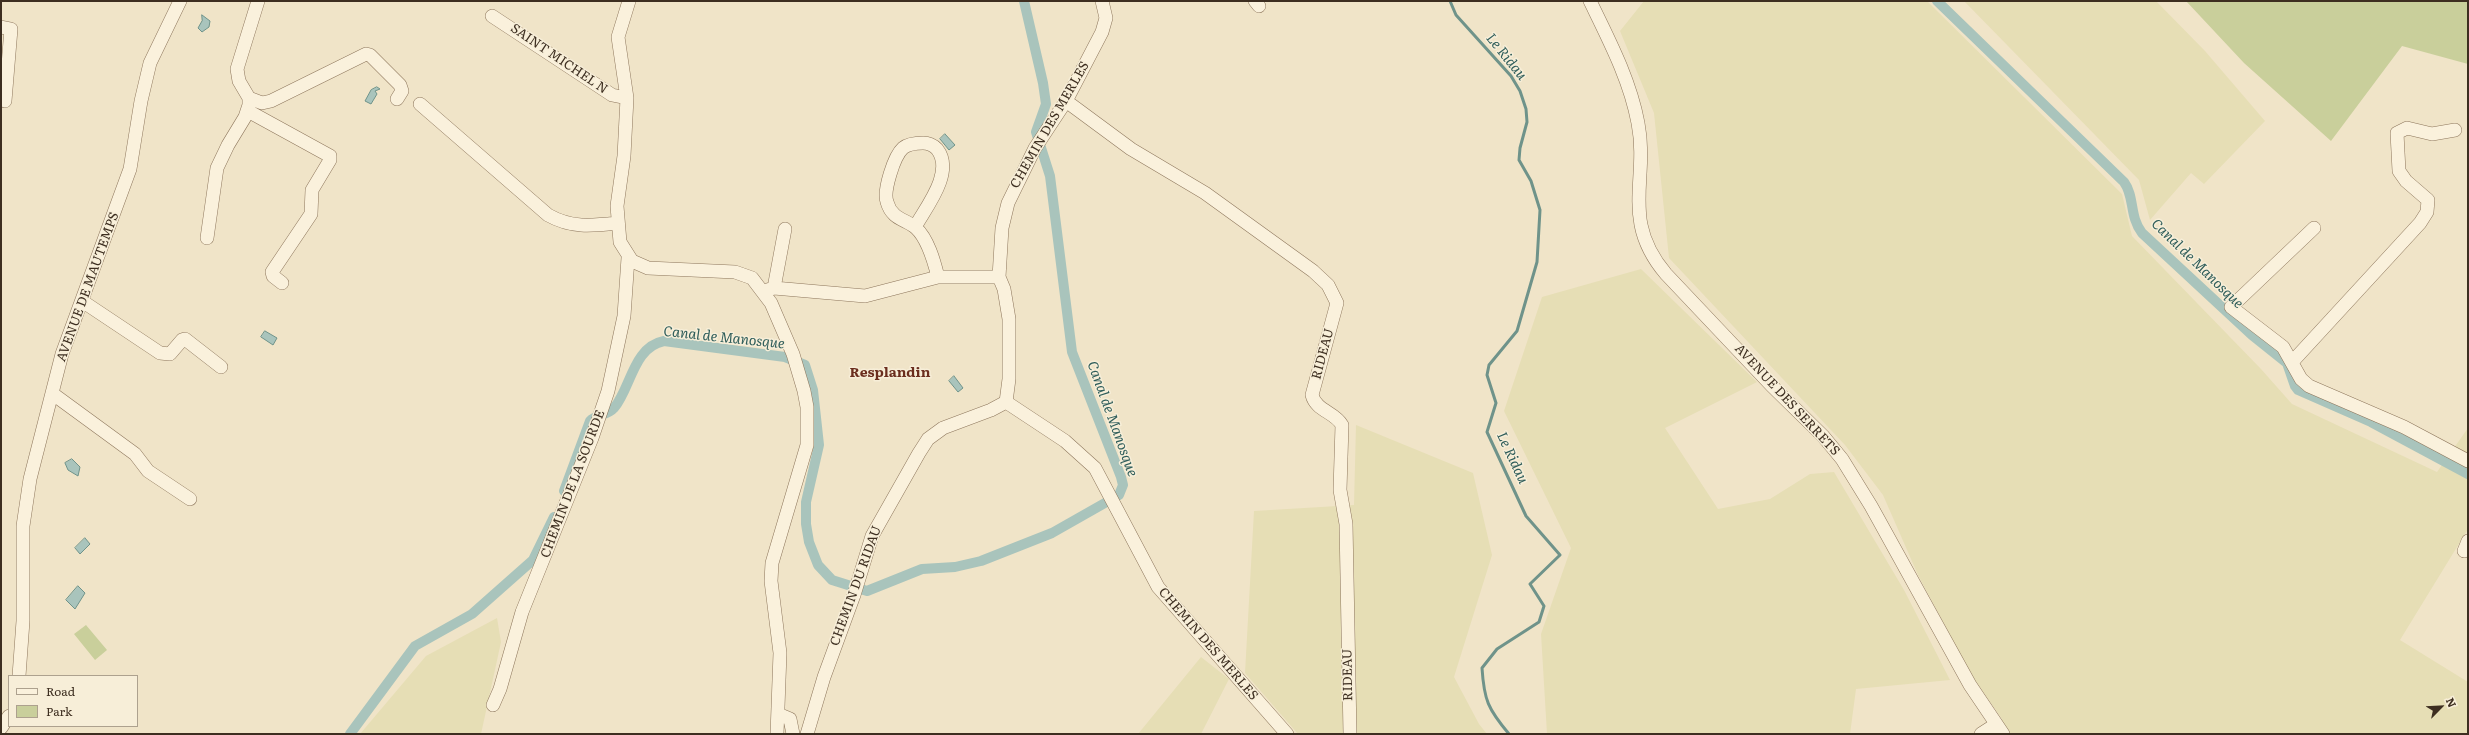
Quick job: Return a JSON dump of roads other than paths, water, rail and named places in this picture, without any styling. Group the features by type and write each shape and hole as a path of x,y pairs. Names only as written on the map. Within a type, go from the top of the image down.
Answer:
{"street":[{"name":"AVENUE DE MAUTEMPS","path":"19,675 23,621 23,526 27,495 62,354 130,169 141,101 150,63 180,1"},
{"path":"258,1 237,69 239,80 249,105 330,156 330,160 311,194 311,214 272,272 273,276 282,283"},
{"path":"629,1 618,37 623,81 627,98 624,156 617,223 620,242 628,258 636,264 648,268 739,273 752,278 769,290 864,296 938,277 999,277"},
{"name":"CHEMIN DES MERLES","path":"1102,1 1106,12 1105,25 1066,101 1039,143 1008,203 1002,228 999,277 1004,289 1010,326 1006,402 1065,441 1098,471 1161,591 1287,734"},
{"name":"AVENUE DES SERRETS","path":"1590,1 1624,74 1638,123 1640,142 1637,200 1646,244 1660,267 1776,390 1823,436 1842,459 1871,506 1970,685 1999,730"},
{"name":"SAINT MICHEL N","path":"492,16 612,95 627,98"},
{"path":"1,27 12,29 5,101"},
{"path":"543,41 604,81 623,81"},
{"path":"249,105 262,104 271,101 366,54 370,56 400,85 402,91 397,99"},
{"name":"RIDEAU","path":"1066,101 1131,149 1205,193 1287,252 1320,276 1336,297 1336,310 1326,339 1312,395 1315,403 1338,419 1342,426 1340,490 1346,524 1350,734"},
{"path":"420,104 548,215 563,222 583,226 617,223"},
{"path":"206,238 220,159 249,105"},
{"path":"2293,362 2382,267 2425,216 2428,200 2406,181 2399,171 2397,133 2407,128 2432,134 2454,130"},
{"path":"915,227 942,176 942,165 939,153 934,146 928,144 911,144 899,152 886,191 886,201 891,211 903,222 915,227 932,256 938,277"},
{"path":"2314,228 2232,307 2283,346 2293,362 2296,377 2309,386 2404,427 2468,461"},
{"path":"777,734 780,653 771,581 772,563 807,445 807,408 795,360 769,290 785,229"},
{"name":"CHEMIN DE LA SOURDE","path":"493,705 500,689 522,612 601,411 621,333 628,258"},
{"path":"82,301 160,353 170,354 182,340 185,339 221,367"},
{"path":"53,394 130,449 148,471 190,499"},
{"name":"CHEMIN DU RIDAU","path":"807,734 824,677 856,590 878,523 928,439 943,428 996,408 1006,402"},
{"path":"778,714 790,719 793,734"},
{"path":"1,728 8,718"},
{"path":"1981,734 1999,730"}],"water":[{"path":"202,15 210,21 209,27 202,32 198,28 202,21"},
{"path":"377,87 380,89 375,91 377,94 371,104 365,101 371,90"},
{"path":"945,134 955,145 949,150 940,139"},
{"path":"265,331 277,338 273,345 261,337"},
{"path":"954,376 963,388 958,392 949,381"},
{"path":"72,459 80,467 78,476 68,470 65,463"},
{"path":"85,538 90,544 80,554 75,548"},
{"path":"78,586 85,593 75,609 66,600"}],"waterway":[{"name":"Canal de Manosque","path":"564,491 590,421 595,417 611,411 614,408 620,400 639,360 646,351 654,345 664,341 785,357 805,365 813,390 819,445 806,502 806,524 809,542 818,565 832,580 867,591 922,569 955,567 981,561 1052,533 1119,495 1123,485 1121,477 1072,352 1050,176 1036,132 1046,104 1043,83 1024,1"},
{"name":"Le Ridau","path":"1450,1 1456,15 1511,76 1520,91 1526,109 1527,122 1520,148 1519,160 1531,181 1540,210 1537,262 1517,331 1489,365 1487,375 1496,403 1487,432 1526,516 1560,555 1530,584 1544,606 1539,622 1497,649 1482,668 1484,688 1488,704 1496,718 1509,734"},
{"name":"Canal de Manosque","path":"1937,1 2124,182 2130,194 2135,220 2142,233 2252,335 2287,363 2295,386 2298,390 2371,422 2468,474"},
{"name":"Canal de Manosque","path":"350,734 415,646 472,614 533,560 554,517"}],"district":[{"name":"Resplandin","path":"890,373"}]}
